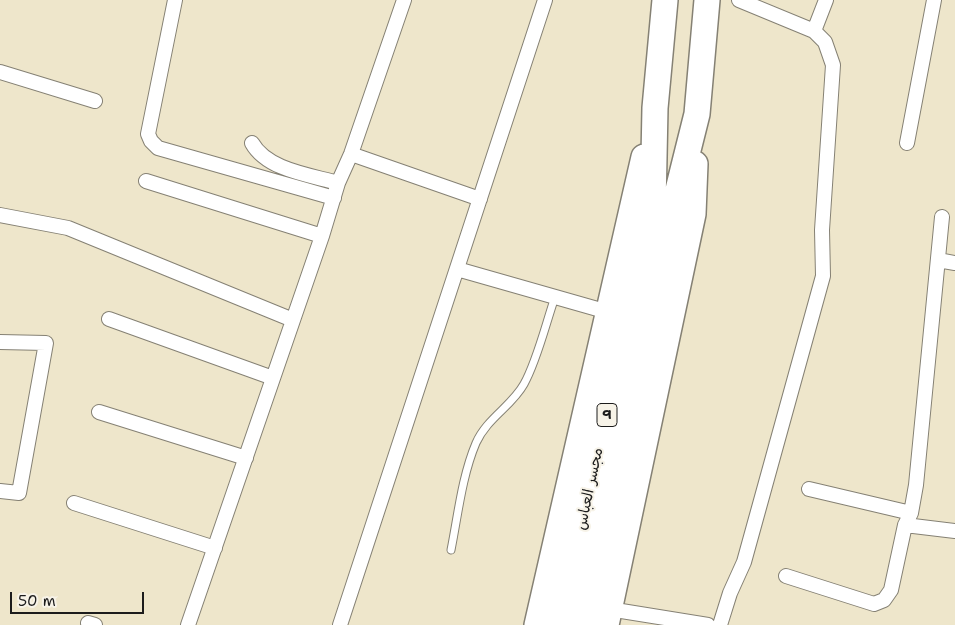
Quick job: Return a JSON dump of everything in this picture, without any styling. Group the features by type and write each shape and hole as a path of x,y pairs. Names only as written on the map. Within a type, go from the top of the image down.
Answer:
{"highway":[{"name":"9","path":"663,208 655,108 665,0"},
{"name":"9","path":"663,208 697,114 707,0"},
{"path":"537,625 655,108"},
{"path":"607,617 693,214 697,114"},
{"name":"مجسر العباس","path":"560,625 663,208"},
{"name":"مجسر العباس","path":"580,625 663,208"}],"street":[{"path":"176,0 148,134 151,141 158,148 334,198"},
{"path":"188,625 322,236 338,183 351,154 404,0"},
{"path":"340,625 545,0"},
{"path":"720,625 730,593 744,562 823,276 822,230 833,65 825,42 814,31 739,0"},
{"path":"814,31 826,0"},
{"path":"907,143 934,0"},
{"path":"0,72 95,101"},
{"path":"252,143 256,151 275,165 338,183"},
{"path":"351,154 480,199"},
{"path":"146,181 322,236"},
{"path":"0,215 68,228 293,320"},
{"path":"786,576 874,604 884,600 891,590 916,485 942,217"},
{"path":"938,260 955,263"},
{"path":"457,269 608,312"},
{"path":"109,319 273,378"},
{"path":"0,342 46,343 19,493 0,491"},
{"path":"99,412 246,458"},
{"path":"809,489 955,531"},
{"path":"74,504 215,548"},
{"path":"607,617 708,625"}],"lane":[{"path":"452,550 467,467 477,440 492,418 524,385 555,297"}]}
